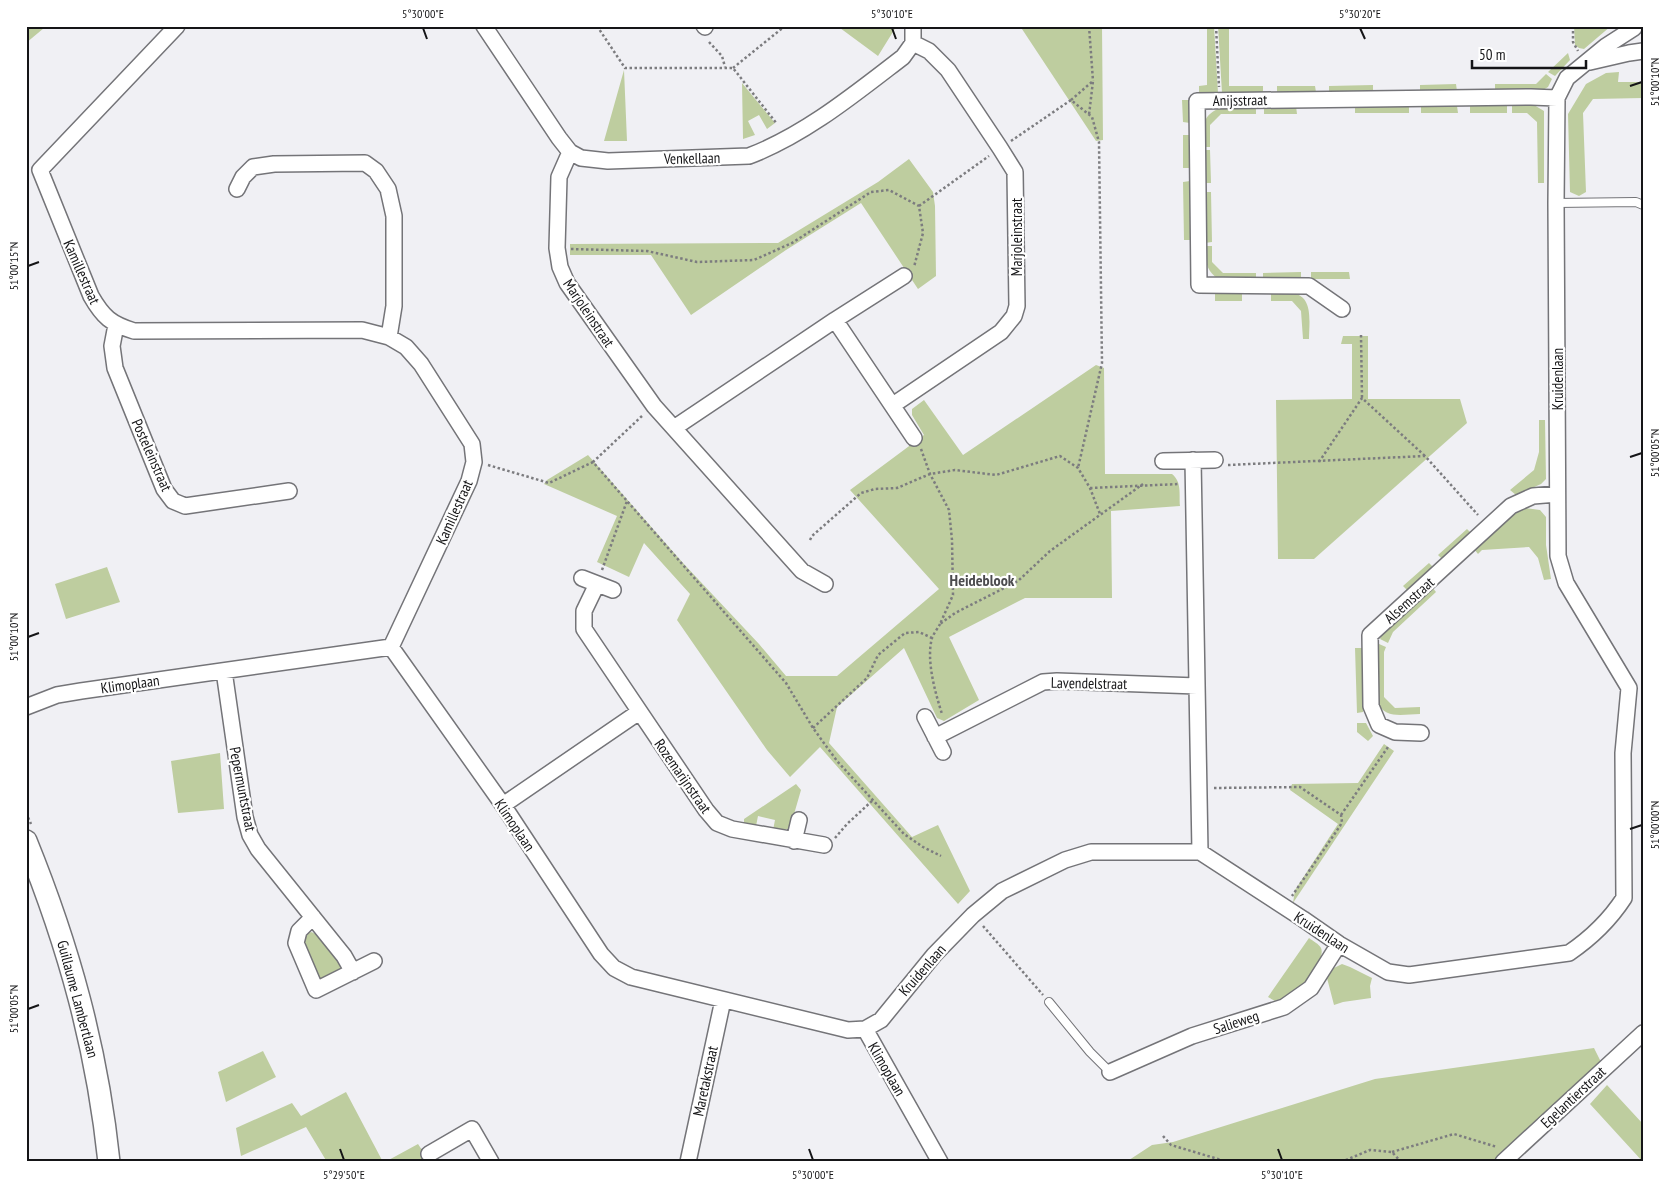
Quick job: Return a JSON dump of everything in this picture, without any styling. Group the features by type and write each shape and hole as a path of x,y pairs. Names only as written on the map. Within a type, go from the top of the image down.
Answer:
{"street":[{"name":"Kamillestraat","path":"178,26 40,170 90,296 101,313 116,325 134,331 362,330 389,337 406,347 420,364 472,444 474,454 470,481 391,647"},
{"path":"484,26 558,138 570,152"},
{"path":"913,43 914,26"},
{"path":"1635,27 1636,40 1643,51"},
{"name":"Kruidenlaan","path":"865,1029 881,1020 934,955 973,915 1002,891 1065,860 1091,852 1200,852 1339,944 1388,972 1409,975 1569,953 1586,942 1613,915 1624,898 1622,753 1636,688 1566,583 1558,556 1557,98 1567,78 1584,59 1635,27"},
{"name":"Venkellaan","path":"570,152 581,158 608,160 749,156 781,143 810,124 903,57 913,43"},
{"name":"Marjoleinstraat","path":"893,405 1001,332 1014,316 1017,306 1015,172 948,70 929,51 913,43"},
{"name":"Kruidenlaan","path":"1584,59 1643,51"},
{"name":"Anijsstraat","path":"1342,309 1309,286 1198,285 1197,101 1557,98"},
{"name":"Marjoleinstraat","path":"570,152 559,177 557,248 560,267 567,283 654,406 802,571 825,584"},
{"path":"237,189 243,177 253,167 274,164 365,163 376,171 388,189 394,216 394,306 389,337"},
{"path":"674,428 907,273"},
{"path":"835,320 916,442"},
{"name":"Posteleinstraat","path":"116,325 112,346 115,368 164,489 173,501 185,506 289,491"},
{"path":"1193,460 1200,852"},
{"path":"1163,461 1193,460 1220,463"},
{"name":"Alsemstraat","path":"1421,733 1395,732 1379,725 1371,706 1370,635 1511,506 1533,496 1558,494"},
{"path":"582,578 613,590"},
{"name":"Rozemarijnstraat","path":"597,584 584,611 584,629 706,810 718,823 732,829 824,845"},
{"name":"Klimoplaan","path":"26,707 57,695 391,647 503,805 601,954 614,968 631,977 723,1000 848,1030 865,1029 940,1162"},
{"name":"Pepermuntstraat","path":"224,670 244,817 250,835 258,849 344,956 353,972"},
{"name":"Lavendelstraat","path":"935,737 1043,682 1197,686"},
{"path":"503,805 639,712"},
{"path":"925,717 942,752"},
{"path":"794,841 799,820"},
{"name":"Guillaume Lambertlaan","path":"26,842 49,898 81,1002 101,1095 109,1162"},
{"path":"313,916 298,931 296,943 316,990 374,961"},
{"name":"Salieweg","path":"1110,1072 1192,1036 1284,1007 1311,988 1339,944"},
{"name":"Maretakstraat","path":"688,1162 723,1000"},
{"name":"Egelantierstraat","path":"1502,1155 1643,1033"},
{"path":"428,1154 472,1129 491,1162"}],"lane":[{"path":"1556,203 1636,202 1643,205"},
{"path":"1049,1002 1090,1052 1110,1072"}],"path":[{"path":"597,26 625,68 733,68 777,124"},
{"path":"733,68 785,26"},
{"path":"1089,26 1093,81 1089,115"},
{"path":"1216,26 1219,86"},
{"path":"1573,26 1573,42 1584,59"},
{"path":"706,32 722,56 725,67"},
{"path":"1010,141 1071,100 1093,81"},
{"path":"1071,100 1092,117 1099,142 1102,363 1078,468"},
{"path":"919,206 992,154"},
{"path":"557,248 647,251 697,262 754,260 792,243 871,192 889,190 919,206"},
{"path":"907,273 915,267 923,232 919,206"},
{"path":"1319,462 1362,398 1361,335"},
{"path":"1362,398 1426,456 1480,517"},
{"path":"484,464 549,483 594,462 648,411"},
{"path":"916,442 949,510 952,540 953,595 932,638 931,664 933,683 943,720"},
{"path":"810,540 812,536 861,493 875,489 897,488 930,474 955,470 996,475 1060,456 1078,468 1090,488 1100,514"},
{"path":"1220,463 1319,462 1426,456"},
{"path":"594,462 786,682 813,728 837,761 904,834 941,856"},
{"path":"1090,488 1186,483"},
{"path":"940,624 955,613 1018,581 1050,551 1143,484"},
{"path":"604,564 627,501"},
{"path":"813,728 867,678 878,655 905,633 919,632 932,638"},
{"path":"1291,898 1340,826 1342,815 1388,747"},
{"path":"1200,788 1300,787 1342,815"},
{"path":"847,824 873,800"},
{"path":"979,921 1049,1002"},
{"path":"1341,1162 1370,1150 1392,1152 1454,1134 1502,1155"},
{"path":"1163,1136 1171,1145 1228,1162"},
{"path":"1392,1152 1401,1162"}],"green space":[{"path":"26,26 42,26 44,28 26,43"},
{"path":"1020,26 1102,26 1103,140 1096,141"},
{"path":"1207,26 1214,26 1218,93 1199,92 1199,86 1207,85"},
{"path":"1218,26 1229,26 1229,86 1263,86 1263,92 1222,93"},
{"path":"1574,26 1611,26 1584,49 1575,45"},
{"path":"896,27 878,56 840,28"},
{"path":"1568,53 1570,60 1555,76 1548,72"},
{"path":"624,70 627,141 604,141"},
{"path":"1619,72 1618,82 1643,82 1643,98 1593,99 1583,113 1586,192 1579,196 1570,192 1568,114 1586,84 1606,73"},
{"path":"1546,74 1552,79 1548,87 1543,90 1495,91 1495,84 1536,84"},
{"path":"742,83 775,123 767,129 759,115 748,121 755,135 743,139"},
{"path":"1456,84 1457,91 1420,91 1420,85"},
{"path":"1373,85 1373,92 1329,93 1329,86"},
{"path":"1277,86 1315,86 1316,92 1277,92"},
{"path":"1182,100 1189,100 1190,123 1183,122"},
{"path":"1409,105 1409,113 1355,113 1355,106"},
{"path":"1421,105 1457,106 1458,113 1421,113"},
{"path":"1470,105 1507,105 1507,113 1470,113"},
{"path":"1512,105 1534,105 1544,111 1544,183 1538,183 1537,122 1527,113 1512,113"},
{"path":"1296,106 1297,114 1264,114 1264,107"},
{"path":"1222,107 1256,107 1256,114 1221,114 1210,125 1210,147 1204,147 1203,128 1206,118"},
{"path":"1183,135 1190,135 1190,168 1183,168"},
{"path":"1204,150 1210,150 1211,183 1204,183"},
{"path":"909,159 933,192 935,206 936,276 918,289 861,203 786,250 691,315 651,255 570,255 570,244 778,243 878,182"},
{"path":"1190,181 1191,240 1184,240 1183,182"},
{"path":"1204,192 1211,192 1212,242 1205,243"},
{"path":"1205,246 1212,246 1212,262 1223,273 1256,273 1256,280 1218,279 1207,265"},
{"path":"1301,272 1301,280 1263,280 1263,273"},
{"path":"1311,272 1349,272 1350,279 1311,279"},
{"path":"1292,293 1299,295 1307,304 1309,311 1309,339 1303,339 1301,311 1292,301 1271,301 1271,294"},
{"path":"1215,294 1242,294 1242,301 1215,301"},
{"path":"1343,336 1368,336 1368,399 1460,399 1467,423 1314,559 1278,559 1276,400 1352,399 1352,344 1341,344"},
{"path":"1096,365 1104,368 1105,474 1172,474 1179,484 1180,493 1180,506 1111,511 1112,598 1025,598 949,637 979,700 944,721 937,718 904,648 837,707 829,743 912,837 938,825 970,891 958,904 820,747 790,777 767,750 677,620 690,594 644,543 629,577 597,562 617,516 544,484 547,480 588,455 786,676 837,676 939,589 850,490 924,435 912,415 912,409 924,400 963,455"},
{"path":"1539,420 1545,420 1546,479 1541,484 1516,495 1510,490 1534,470 1539,452"},
{"path":"1525,508 1540,510 1546,517 1546,545 1551,579 1544,580 1538,558 1529,547 1482,550 1478,554 1474,549 1518,511"},
{"path":"1467,529 1471,533 1442,559 1438,555"},
{"path":"1429,563 1433,567 1407,590 1403,586"},
{"path":"107,567 120,602 66,619 55,584"},
{"path":"1432,587 1436,592 1393,632 1388,643 1380,639 1384,631"},
{"path":"1379,644 1386,647 1384,652 1384,697 1395,708 1420,707 1420,714 1396,715 1380,708 1377,702 1376,649"},
{"path":"1355,648 1362,648 1363,712 1357,713"},
{"path":"1357,723 1366,723 1373,736 1368,741 1357,732"},
{"path":"1384,744 1394,751 1293,903 1295,890 1338,824 1290,790 1292,784 1358,783"},
{"path":"220,753 224,809 178,813 171,761"},
{"path":"796,784 801,790 790,828 781,831 773,830 775,820 758,816 756,826 744,823 744,819"},
{"path":"311,932 320,937 329,947 341,968 338,973 322,981 311,967 305,954 303,937"},
{"path":"1309,938 1321,948 1322,953 1313,973 1294,994 1275,1001 1268,997"},
{"path":"1342,964 1372,978 1370,986 1371,998 1334,1005 1327,978 1334,968"},
{"path":"1594,1048 1601,1062 1493,1162 1126,1162 1152,1145 1173,1142 1375,1079"},
{"path":"263,1051 276,1077 226,1102 218,1072"},
{"path":"1607,1085 1643,1124 1643,1162 1590,1104"},
{"path":"346,1092 383,1162 327,1162 306,1127 241,1156 236,1128 292,1103 301,1116"},
{"path":"418,1144 430,1162 385,1162"}],"district":[{"name":"Heideblook","path":"982,580"}]}
